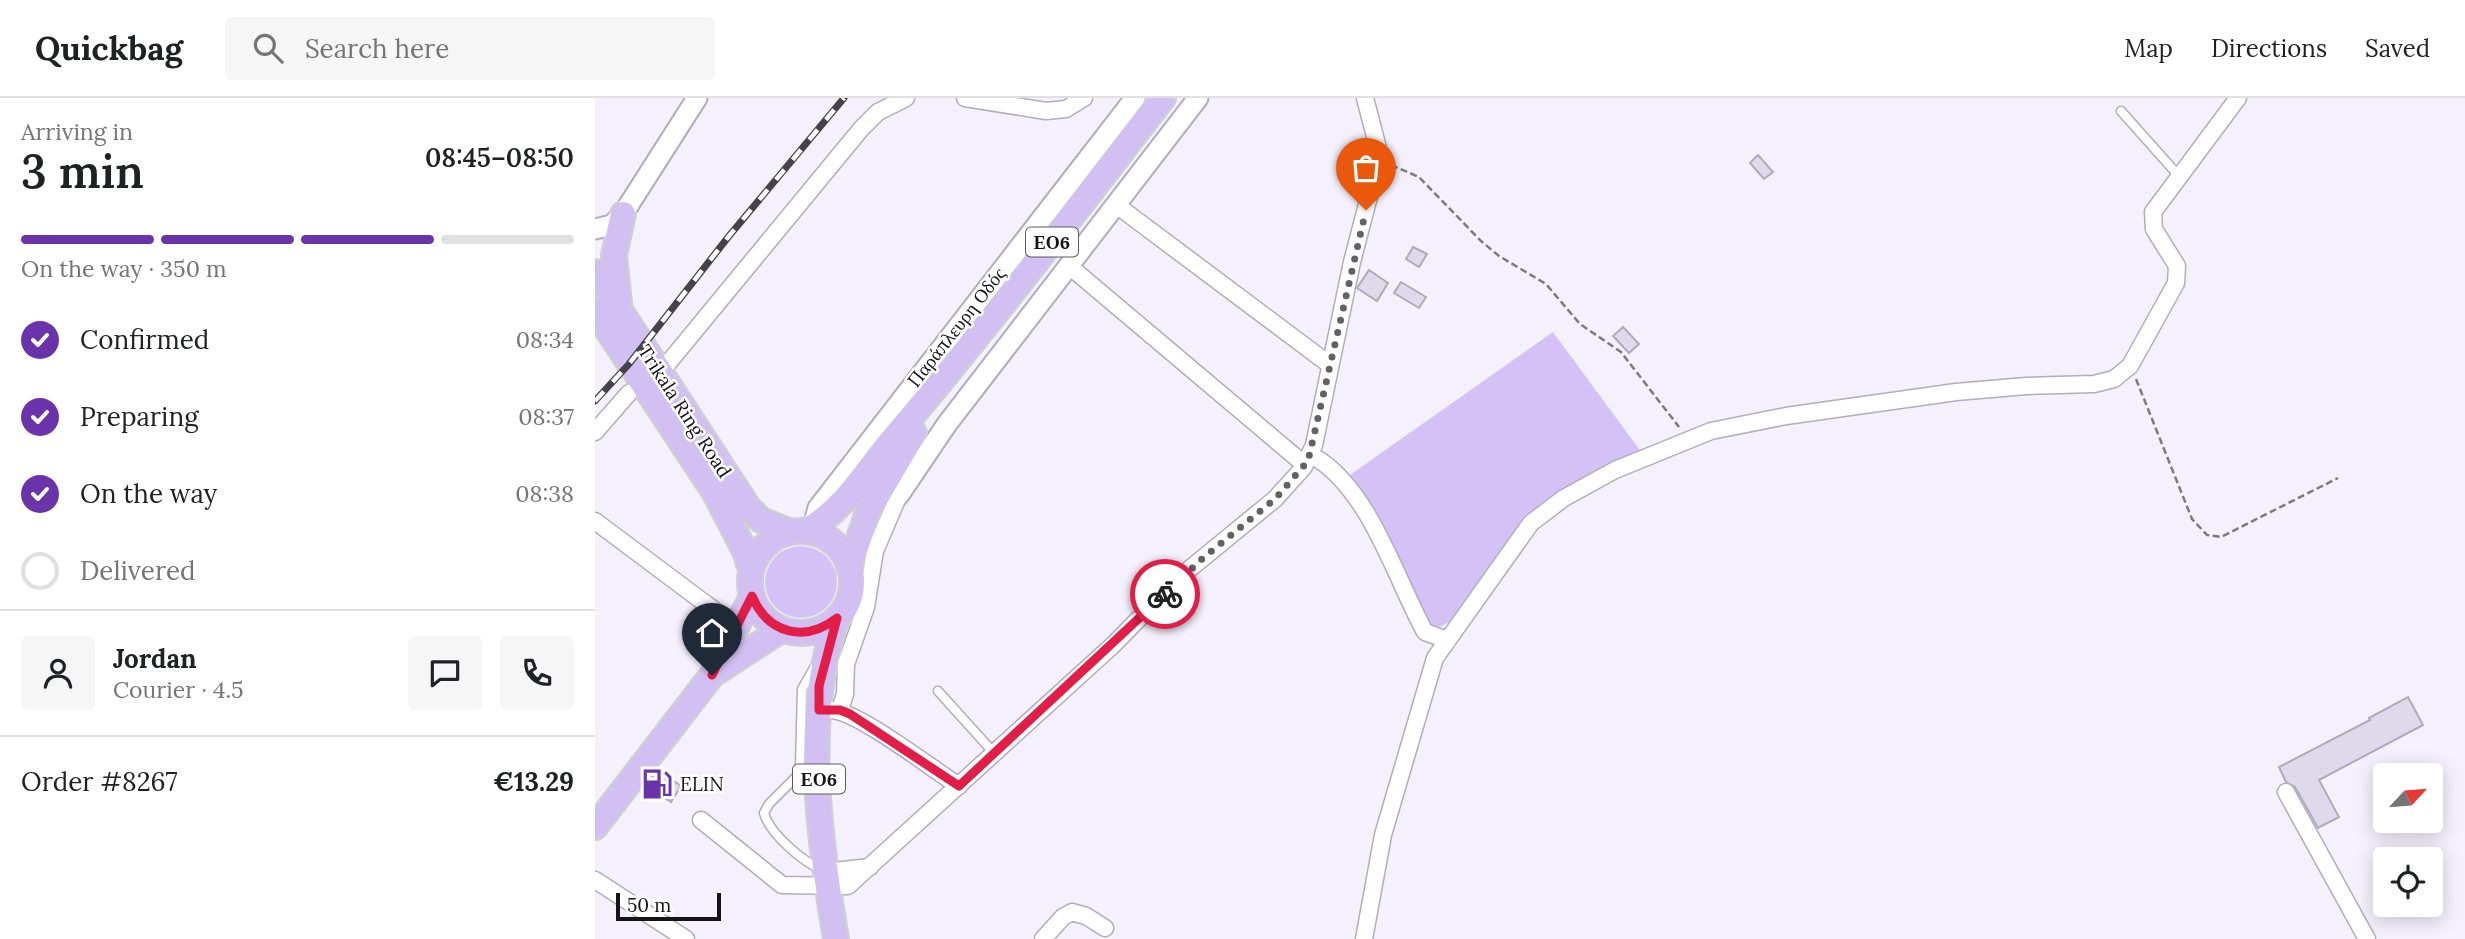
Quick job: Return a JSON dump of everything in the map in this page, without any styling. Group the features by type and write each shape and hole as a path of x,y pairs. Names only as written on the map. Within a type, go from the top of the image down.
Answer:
{"main road":[{"name":"ΕΟ6","path":"751,570 766,545 803,530 837,510 940,385 1163,98"},
{"path":"623,214 615,242 614,268 623,317"},
{"name":"Trikala Ring Road","path":"595,272 748,507 761,520 803,530"},
{"name":"Trikala Ring Road","path":"595,311 709,483 740,541 751,570"},
{"name":"ΕΟ6","path":"836,939 826,880 819,797 823,694 837,618 850,594 849,568 856,540 891,490 940,385"},
{"path":"803,530 833,543 849,568"},
{"path":"751,570 752,596 764,617 804,646 823,694"},
{"path":"595,827 712,675 752,596"},
{"path":"712,675 786,631 813,632 837,618"}],"street":[{"path":"595,229 612,225 623,214 698,98"},
{"path":"660,373 861,129 878,112 906,98"},
{"path":"965,98 1046,111 1066,109 1084,98"},
{"name":"Παράπλευρη Οδός","path":"803,530 1135,98"},
{"path":"823,694 845,694 846,664 866,607 875,551 891,490 947,424 1198,98"},
{"path":"701,820 782,885 826,880 870,867 1113,645 1181,576 1275,499 1312,462 1330,365 1378,163 1377,144 1365,98"},
{"path":"1364,939 1386,824 1435,658 1524,530 1541,513 1615,470 1685,440 1759,421 1943,394 2026,386 2094,384 2114,379 2130,366 2176,283 2177,266 2154,229 2152,219 2157,204 2238,98"},
{"path":"1115,204 1330,365"},
{"path":"1068,265 1312,462 1338,473 1356,497 1425,632 1435,658"},
{"path":"595,432 629,393"},
{"path":"595,521 726,619 735,630"},
{"path":"1425,632 1447,640"},
{"path":"823,694 959,786"},
{"path":"2286,792 2367,939"},
{"path":"595,880 686,939"},
{"path":"1043,939 1063,917 1072,912 1086,916 1105,928"}],"lane":[{"path":"2121,111 2178,175"},
{"path":"819,797 802,771 801,689 823,694"},
{"path":"938,691 994,753"},
{"path":"802,771 769,804 764,813 769,825 826,880"}],"path":[{"path":"1378,163 1397,166 1419,177 1444,206 1490,248 1546,284 1580,324 1621,352 1673,416 1685,440"},
{"path":"2130,366 2192,519 2207,536 2221,537 2337,478"}],"shaded area":[{"path":"1553,332 1642,453 1539,507 1528,517 1453,620 1440,627 1429,624 1350,475"},
{"path":"801,546 821,552 831,562 837,582 831,602 821,612 801,618 781,612 771,602 765,582 771,562 781,552"}],"building":[{"path":"1758,155 1773,172 1764,179 1750,163"},
{"path":"1413,247 1427,254 1419,267 1406,259"},
{"path":"1369,270 1388,283 1377,301 1357,288"},
{"path":"1401,282 1426,297 1419,308 1394,293"},
{"path":"1623,327 1639,344 1629,353 1613,336"},
{"path":"2408,697 2423,725 2319,780 2339,817 2318,828 2295,787 2286,782 2279,767"},
{"path":"658,770 681,786 671,802 646,785"}],"railway":[{"path":"595,401 629,364 729,236 844,98"}],"way so far":[{"path":"1165,594 1181,576 1275,499 1308,461 1314,445 1352,262 1366,210"}],"place":[{"name":"ELIN","path":"657,784"}],"route":[{"path":"712,675 752,596 764,617 781,630 792,633 813,632 837,618 819,686 819,710 840,710 850,714 959,786 1165,594"}]}
